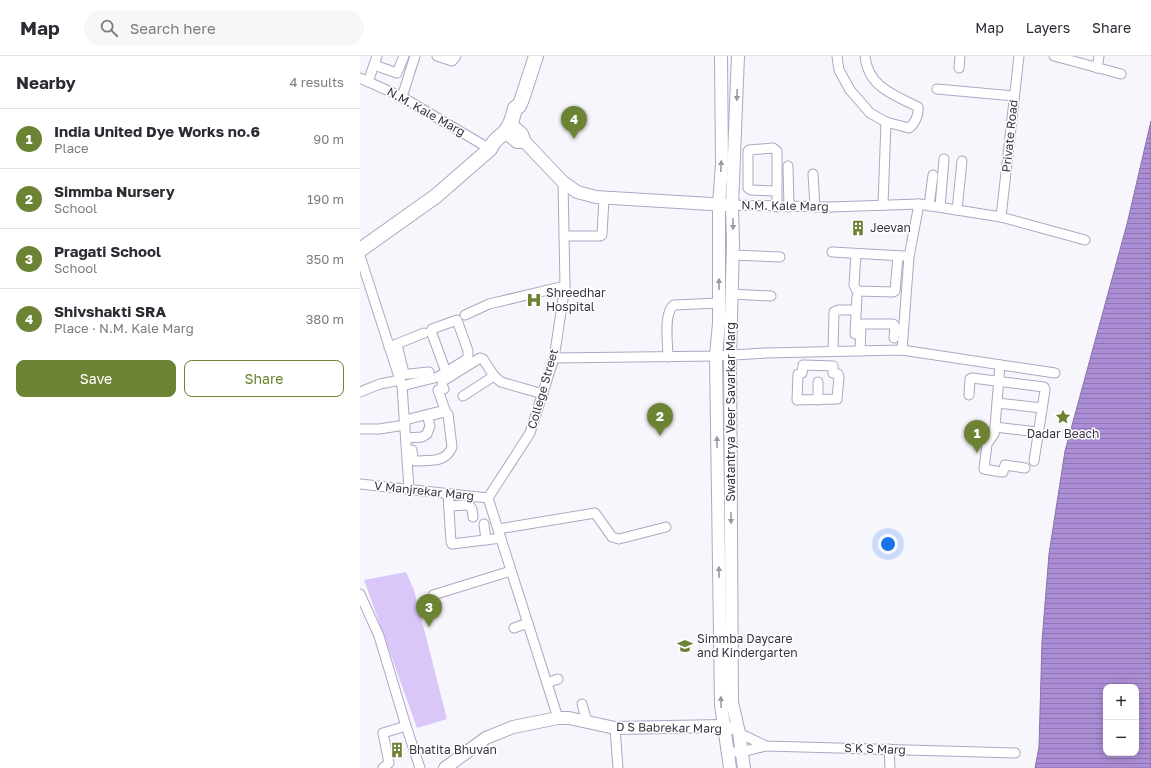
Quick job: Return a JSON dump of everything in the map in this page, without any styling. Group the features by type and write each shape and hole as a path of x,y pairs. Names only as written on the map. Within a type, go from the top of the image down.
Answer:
{"main road":[{"path":"360,250 436,196 490,148 494,141 510,130 521,110 519,106 536,56"},
{"name":"Swatantrya Veer Savarkar Marg","path":"721,56 722,164 719,204 719,303 716,356 721,705 730,768"},
{"name":"Swatantrya Veer Savarkar Marg","path":"738,56 732,205 730,355 732,702 739,733 744,768"},
{"name":"N.M. Kale Marg","path":"510,130 522,134 525,142 563,182 577,192 604,198 732,205"},
{"name":"D S Babrekar Marg","path":"447,767 486,738 513,727 558,718 569,718 615,728 723,726 739,733"}],"street":[{"path":"364,80 374,65 377,56"},
{"path":"374,65 397,73 404,56"},
{"path":"402,97 415,56"},
{"path":"437,56 452,61 456,56"},
{"path":"837,56 839,70 850,90 870,113 886,122 909,128 914,124 919,109 918,107 880,87 873,79 866,65 865,56"},
{"path":"959,68 960,56"},
{"name":"Private Road","path":"1001,217 1019,56"},
{"path":"1054,56 1120,74"},
{"path":"1097,68 1099,56"},
{"name":"N.M. Kale Marg","path":"364,80 402,97 490,148"},
{"path":"937,89 1014,96"},
{"path":"883,205 886,122"},
{"path":"777,191 749,190 747,187 749,150 775,149 777,151 777,191 777,207"},
{"path":"940,204 944,159"},
{"path":"957,206 962,160"},
{"path":"788,166 790,207"},
{"path":"734,171 748,171"},
{"path":"813,174 812,189 815,207"},
{"path":"929,206 933,175"},
{"name":"College Street","path":"488,498 530,433 554,358 565,286 563,182"},
{"path":"564,236 602,235 604,198"},
{"path":"902,350 909,257 919,204"},
{"name":"N.M. Kale Marg","path":"732,205 815,207 919,204 929,206 940,204 957,206 1085,240"},
{"path":"832,252 909,257"},
{"path":"856,254 855,288 857,291 895,292 898,256"},
{"path":"732,255 780,257"},
{"path":"360,256 393,346 401,379 405,422 409,442 413,460 414,461 441,459 446,456 452,447 448,414 445,412 430,416 428,418 430,426 427,434 409,442"},
{"path":"465,316 489,304 565,286"},
{"path":"732,294 771,296"},
{"path":"857,297 857,351"},
{"path":"668,357 667,316 671,307 719,303"},
{"path":"833,351 834,312 838,310 856,310"},
{"path":"401,379 429,380 438,377 446,372 468,357 468,351 458,320 432,329 431,331 446,372"},
{"path":"857,351 862,324 893,324 895,326 894,338"},
{"path":"393,346 424,333"},
{"path":"554,358 716,356 766,352 902,350 1055,373"},
{"path":"818,352 818,365"},
{"path":"360,429 379,429 444,410 441,390 443,381 480,358 483,359 494,376 501,382 543,394"},
{"path":"832,365 833,373 838,374 839,377 837,399 818,400 798,400 796,398 798,374 802,373 802,366 832,365"},
{"path":"1000,365 994,434 987,444 984,469 1003,472 1005,466 1025,468"},
{"path":"360,392 380,384 429,372"},
{"path":"463,396 494,376"},
{"path":"969,395 971,378 1043,386 1045,390 1034,461"},
{"path":"818,382 818,400"},
{"path":"997,402 1042,408"},
{"path":"995,427 1038,432"},
{"path":"409,442 409,489"},
{"name":"V Manjrekar Marg","path":"360,484 488,498"},
{"path":"448,494 452,544 486,540 499,534 595,513 612,537 619,539 666,527"},
{"path":"488,498 558,718"},
{"path":"449,506 469,505 472,509 473,517"},
{"path":"484,524 486,540"},
{"path":"434,595 511,571"},
{"path":"360,594 379,636 420,768"},
{"path":"514,628 528,623"},
{"path":"547,683 558,679"},
{"path":"582,704 587,722"},
{"path":"384,768 389,763 389,760 383,734 406,726"},
{"path":"615,728 618,768"},
{"name":"S K S Marg","path":"739,733 766,746 1015,753"},
{"path":"728,752 741,752 766,746"},
{"path":"889,749 890,768"}],"shaded area":[{"path":"1151,121 1151,768 1035,768 1039,747 1042,641 1049,554 1065,451 1127,224"},
{"path":"406,572 414,590 447,719 417,728 364,580"}],"place":[{"name":"Shivshakti SRA","path":"574,139"},
{"name":"Jeevan","path":"858,228"},
{"name":"Shreedhar Hospital","path":"534,300"},
{"name":"Dadar Beach","path":"1063,417"},
{"name":"Simmba Nursery","path":"660,436"},
{"name":"India United Dye Works no.6","path":"977,453"},
{"name":"Pragati School","path":"429,627"},
{"name":"Simmba Daycare and Kindergarten","path":"685,646"},
{"name":"Bhatita Bhuvan","path":"397,750"}]}
